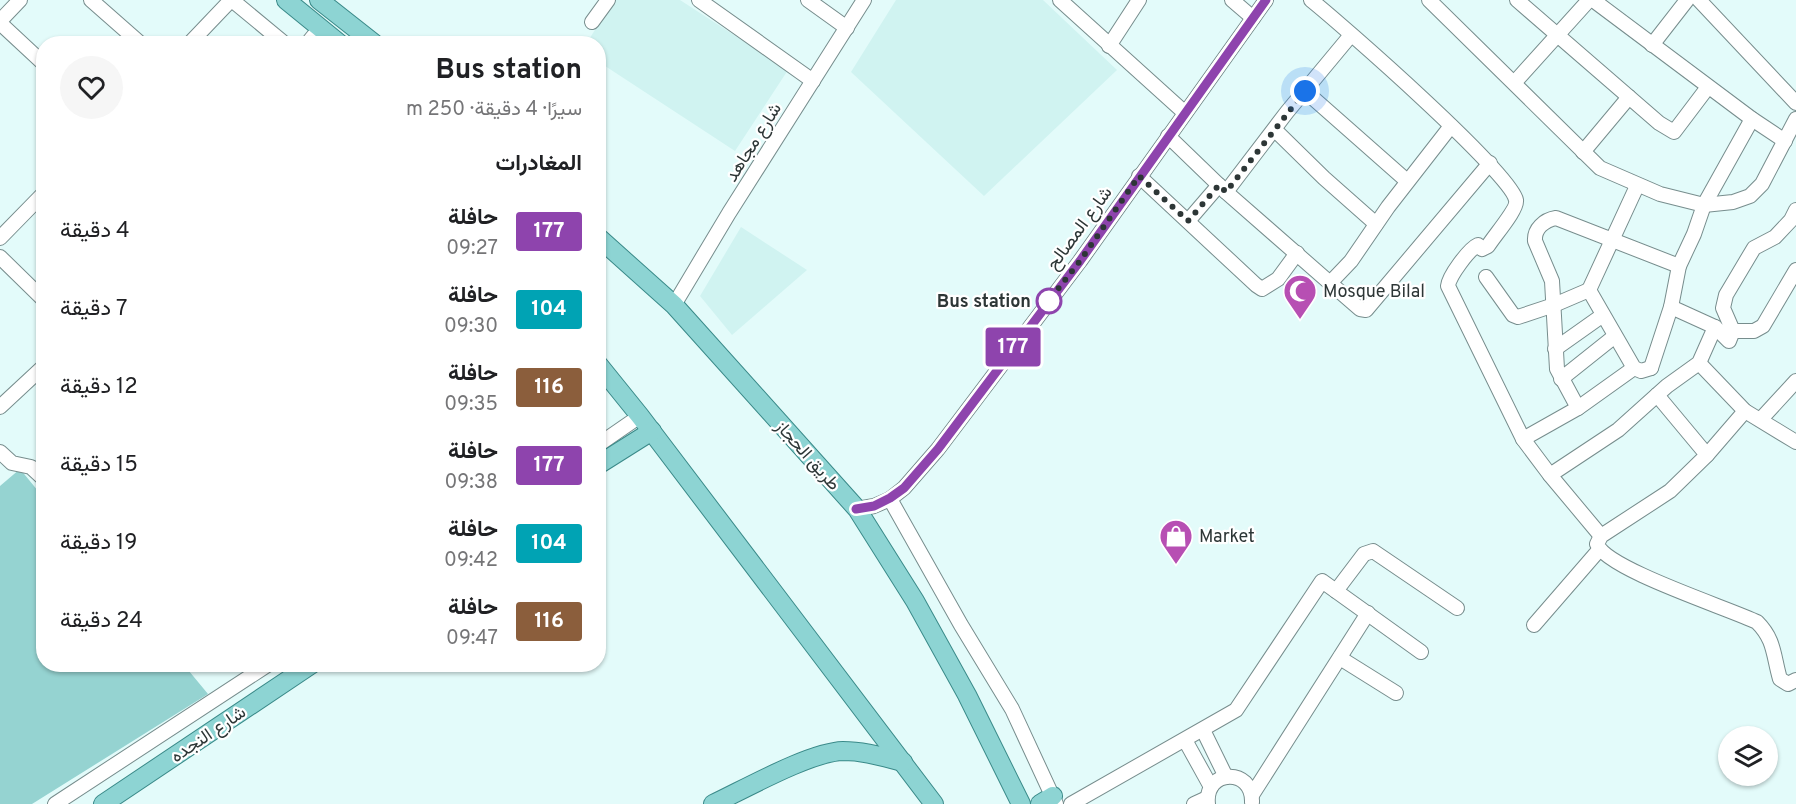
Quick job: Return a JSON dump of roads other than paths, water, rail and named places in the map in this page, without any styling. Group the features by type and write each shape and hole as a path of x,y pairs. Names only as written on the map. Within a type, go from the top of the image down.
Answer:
{"main road":[{"path":"286,0 330,36"},
{"path":"319,0 365,36"},
{"name":"طريق الحجاز","path":"606,246 674,305 856,509 932,632 967,695 1021,804"},
{"path":"606,374 652,431 934,804"},
{"path":"606,460 652,431"},
{"name":"شارع النجده","path":"103,804 300,672"},
{"path":"713,804 813,757 842,751 871,754 903,762"}],"street":[{"path":"20,0 0,22 36,56"},
{"path":"90,0 132,36"},
{"path":"197,36 232,0 275,36"},
{"path":"699,0 813,81"},
{"path":"808,0 847,28"},
{"name":"شارع مجاهد","path":"674,305 729,213 864,0"},
{"path":"1060,0 1185,113"},
{"path":"1109,46 1139,0"},
{"path":"1232,0 1253,18"},
{"name":"شارع المصالح","path":"856,509 874,506 904,488 938,449 1080,261 1266,0"},
{"path":"1311,0 1451,126 1490,164 1516,199 1516,207 1488,246 1482,249 1478,245 1472,248 1451,276 1448,286 1523,439 1600,543 1632,570 1757,622 1765,630 1772,643 1780,679 1788,684 1796,680"},
{"path":"1430,0 1603,170 1637,186 1704,205 1742,200 1757,191 1762,184 1796,120"},
{"path":"1440,10 1450,0"},
{"path":"1517,0 1659,123 1674,132 1707,87"},
{"path":"1653,45 1687,0"},
{"path":"592,22 606,1"},
{"path":"1515,82 1558,36 1597,1 1707,87 1785,141"},
{"path":"1704,2 1796,104"},
{"path":"314,36 320,28"},
{"path":"1188,221 1223,188 1275,130 1351,35"},
{"path":"1305,91 1407,182"},
{"path":"1583,152 1629,97"},
{"path":"1707,455 1662,390 1651,368 1671,307 1680,266 1704,205 1752,119"},
{"path":"1329,283 1351,261 1407,182 1451,126"},
{"path":"1275,130 1376,224"},
{"path":"1168,136 1329,283 1360,309 1366,310 1490,164"},
{"path":"1139,176 1262,289 1278,279 1297,253"},
{"path":"1486,277 1514,315 1518,317 1588,290 1614,240 1637,186"},
{"path":"0,238 36,201"},
{"path":"1671,307 1715,327 1729,340 1733,331 1723,308 1726,295 1754,248 1775,237 1791,220 1796,210"},
{"path":"1578,408 1555,364 1552,281 1535,241 1534,236 1538,228 1549,219 1556,218 1680,266"},
{"path":"0,257 36,292"},
{"path":"1733,331 1748,332 1763,326 1796,270"},
{"path":"1588,290 1634,368 1641,370 1651,368"},
{"path":"1555,348 1603,315"},
{"path":"1550,475 1618,430 1662,390 1699,363 1715,327"},
{"path":"1561,379 1615,336"},
{"path":"1699,363 1745,411 1796,442"},
{"path":"1523,439 1578,408 1634,368"},
{"path":"0,407 36,373"},
{"path":"1761,419 1796,381"},
{"path":"1534,625 1600,543 1670,491 1707,455 1745,411"},
{"path":"606,439 640,416"},
{"path":"0,452 12,463 31,467 36,472"},
{"path":"890,498 961,625 1012,710 1050,801"},
{"path":"1336,591 1364,554 1373,551 1457,608"},
{"path":"1071,804 1236,710 1322,581 1422,652"},
{"path":"1252,800 1368,613"},
{"path":"1340,658 1396,693"},
{"path":"55,804 257,672"},
{"path":"1203,729 1226,777"},
{"path":"1185,740 1209,796"},
{"path":"1194,804 1209,796 1219,779 1226,777 1243,780 1250,789 1252,800"}],"place":[{"name":"Bus station","path":"1049,301"},
{"name":"Mosque Bilal","path":"1300,320"},
{"name":"Market","path":"1176,565"}]}
